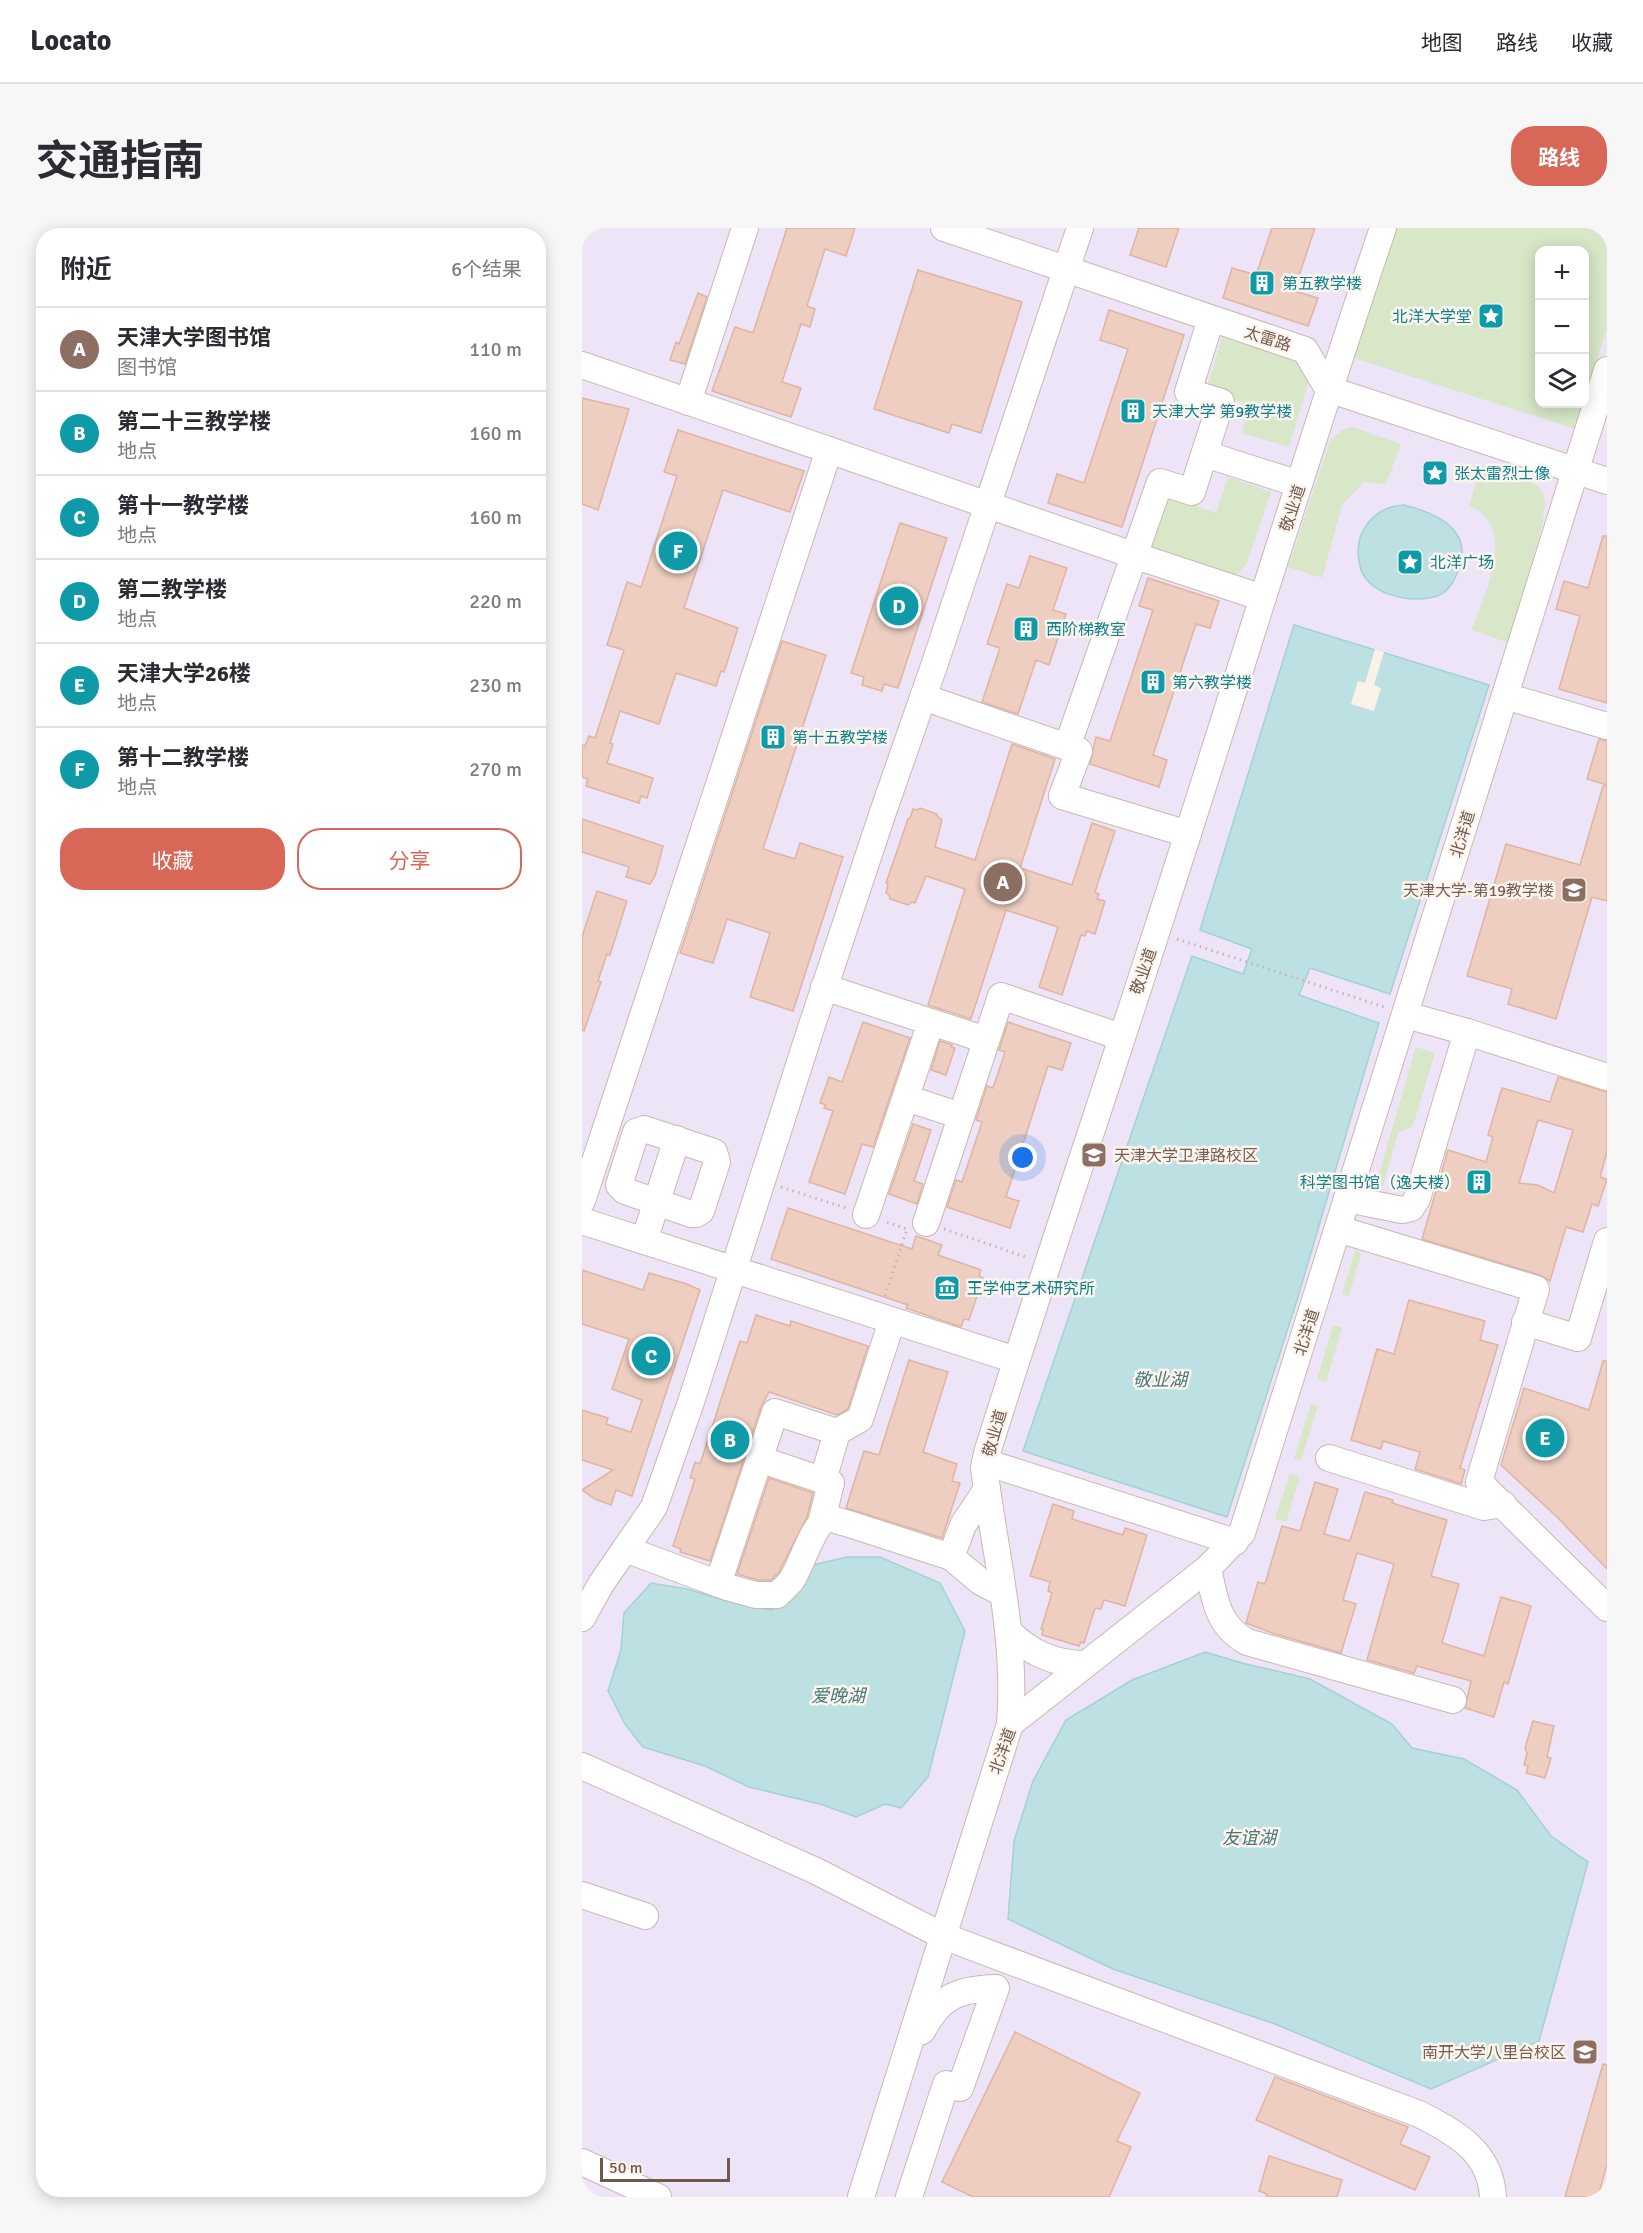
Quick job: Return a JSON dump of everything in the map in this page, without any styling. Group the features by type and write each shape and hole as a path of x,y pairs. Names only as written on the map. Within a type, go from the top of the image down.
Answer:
{"street":[{"path":"688,402 745,228"},
{"name":"太雷路","path":"944,228 1305,350 1328,389"},
{"path":"582,1618 601,1584 654,1507 691,1402 882,812 924,697 1080,228"},
{"name":"敬业道","path":"1010,1724 1012,1673 1008,1631 985,1462 1047,1263 1188,834 1328,389 1383,228"},
{"path":"1067,747 1160,482 1192,492 1205,454 1221,402 1188,392 1211,319"},
{"path":"582,365 1263,598"},
{"name":"北洋道","path":"861,2197 1010,1724 1208,1568 1242,1533 1347,1199 1397,1012 1505,696 1607,370"},
{"path":"1328,389 1607,481"},
{"path":"582,1201 829,450"},
{"path":"1205,454 1299,484"},
{"path":"1505,696 1607,726"},
{"path":"924,697 1079,752 1062,796 1188,834"},
{"path":"824,987 986,1040"},
{"path":"926,1223 1001,996 1121,1037"},
{"path":"1397,1012 1607,1077"},
{"path":"866,1215 931,1022"},
{"path":"1347,1199 1402,1210 1411,1208 1417,1198 1467,1032"},
{"path":"906,1098 961,1116"},
{"path":"640,1130 677,1140 714,1152 717,1162 701,1211 696,1214 625,1191 619,1185 636,1132 640,1130"},
{"path":"644,1241 677,1140"},
{"path":"582,1221 1016,1360"},
{"path":"1338,1229 1536,1289 1479,1482 1607,1608"},
{"path":"1525,1322 1578,1338 1607,1241"},
{"path":"823,1480 837,1432 860,1419 892,1321"},
{"path":"718,1584 776,1412 837,1432"},
{"path":"1329,1458 1484,1507 1503,1504"},
{"path":"626,1549 718,1584 756,1595 777,1595 791,1582 821,1523 831,1483 759,1460"},
{"path":"985,1462 1235,1542"},
{"path":"951,1557 963,1525 987,1489"},
{"path":"821,1523 830,1519 951,1557 981,1582 1002,1593"},
{"path":"1208,1568 1222,1620 1228,1629 1247,1642 1453,1700"},
{"path":"1008,1631 1026,1648 1047,1658 1059,1662 1086,1664"},
{"path":"582,1766 816,1871 943,1936 1419,2114 1470,2145 1482,2158 1490,2177 1493,2197"},
{"path":"582,1895 645,1916"},
{"path":"867,2197 919,2036 929,2018 936,2007 949,1998 973,1989 996,1988 960,2088 946,2084 909,2197"},
{"path":"582,2162 658,2197"}],"path":[{"path":"1185,942 1397,1012"},
{"path":"926,1223 1047,1263"}],"shaded area":[{"name":"天津大学卫津路校区","path":"582,228 1607,228 1607,2197 582,2197"}],"green space":[{"path":"1390,228 1607,228 1607,328 1589,386 1589,246 1535,246 1535,408 1582,408 1575,429 1348,356"},
{"path":"1222,338 1306,363 1310,377 1289,447 1242,433 1249,404 1206,391"},
{"path":"1352,427 1401,444 1386,484 1364,482 1342,505 1322,578 1288,567 1331,439 1343,430"},
{"path":"1482,465 1531,482 1543,493 1545,504 1542,527 1509,643 1472,630 1490,577 1495,548 1490,524 1481,513 1469,505"},
{"path":"1228,477 1271,492 1247,563 1238,573 1226,576 1151,550 1170,497 1216,513"},
{"path":"1416,1047 1435,1053 1413,1126 1398,1133 1383,1186 1375,1187"},
{"path":"1355,1250 1361,1254 1349,1296 1342,1294"},
{"path":"1333,1325 1342,1328 1326,1382 1317,1379"},
{"path":"1311,1404 1318,1406 1301,1461 1294,1459"},
{"path":"1290,1473 1300,1477 1286,1522 1275,1519"}],"water":[{"path":"1404,505 1442,520 1458,537 1462,548 1456,576 1447,590 1438,596 1413,599 1390,595 1371,584 1364,576 1360,566 1359,543 1367,524 1382,511"},
{"name":"敬业湖","path":"1294,625 1489,685 1390,994 1310,968 1299,995 1379,1023 1297,1300 1227,1517 1023,1451 1192,956 1243,974 1252,949 1200,930"},
{"name":"爱晚湖","path":"847,1557 880,1557 940,1583 965,1631 928,1777 901,1808 885,1804 856,1817 820,1804 749,1787 705,1766 643,1747 625,1724 608,1691 621,1650 624,1613 651,1583 687,1589 730,1602 771,1610 786,1602 804,1567"},
{"name":"友谊湖","path":"1205,1652 1310,1679 1392,1724 1412,1748 1464,1759 1517,1790 1551,1836 1588,1862 1539,2041 1431,2089 1275,2024 1113,1969 1008,1919 1014,1841 1033,1781 1066,1720 1132,1680"}],"pier":[{"path":"1375,649 1384,652 1374,685 1381,688 1374,711 1351,704 1358,681 1365,683"}],"building":[{"path":"787,228 855,228 846,256 825,249 807,306 815,309 810,327 801,324 782,382 801,388 791,417 712,391 735,327 753,333"},
{"path":"1139,228 1179,228 1166,267 1130,255"},
{"name":"第五教学楼","path":"1272,228 1315,228 1294,291 1318,298 1308,326 1223,298 1232,268 1256,275"},
{"path":"918,270 1022,302 981,433 952,424 949,433 874,409"},
{"path":"698,293 707,297 685,364 670,360 676,342 679,344"},
{"name":"天津大学 第9教学楼","path":"1109,310 1184,335 1122,527 1048,503 1057,474 1084,483 1128,349 1100,340"},
{"path":"582,398 629,409 598,510 582,504"},
{"path":"678,430 804,471 790,512 723,490 684,608 738,628 724,672 721,671 716,686 676,673 659,724 620,711 610,743 613,744 607,763 653,778 647,798 641,796 639,803 586,786 588,779 582,777 582,745 585,746 589,736 595,738 624,650 607,645 627,582 641,587 677,476 664,472"},
{"path":"900,523 947,538 898,688 884,684 882,691 862,685 864,677 851,673"},
{"path":"1603,536 1607,536 1607,703 1559,689 1580,616 1556,609 1564,581 1588,588"},
{"name":"西阶梯教室","path":"1030,556 1067,568 1053,610 1066,614 1049,665 1036,660 1018,714 982,702 1000,648 987,644 1007,584 1019,588"},
{"name":"第六教学楼","path":"1148,578 1219,601 1210,628 1196,624 1153,755 1167,760 1159,787 1090,764 1096,737 1110,741 1153,610 1139,606"},
{"path":"782,641 826,655 763,849 795,859 800,843 843,857 793,1011 750,997 770,933 727,919 713,963 680,953"},
{"path":"1599,739 1607,741 1607,785 1587,779"},
{"path":"1012,744 1055,759 1020,868 1072,885 1092,823 1115,831 1095,892 1099,894 1097,899 1105,901 1095,934 1087,931 1085,936 1081,935 1062,995 1039,987 1058,927 1006,910 971,1019 928,1005 965,889 926,876 915,903 908,905 890,899 886,893 888,885 886,883 913,809 920,808 937,814 942,820 935,847 975,860"},
{"name":"天津大学-第19教学楼","path":"1603,786 1607,786 1607,901 1592,897 1556,1019 1508,1004 1512,989 1467,976 1506,844 1580,865"},
{"path":"582,819 663,846 655,876 650,884 626,877 629,867 582,852"},
{"path":"597,891 627,901 610,955 607,954 598,981 601,982 584,1031 582,1030 582,937"},
{"path":"863,1022 910,1038 873,1147 862,1144 845,1194 809,1182 833,1111 824,1108 826,1105 820,1103 829,1077 842,1082"},
{"path":"1008,1022 1071,1043 1062,1070 1048,1066 1006,1197 1019,1201 1010,1228 947,1207 956,1180 962,1182 982,1122 976,1120 987,1086 993,1088 1005,1052 999,1050"},
{"path":"940,1041 955,1048 946,1075 931,1070"},
{"name":"科学图书馆（逸夫楼）","path":"1558,1077 1607,1092 1607,1152 1600,1177 1607,1179 1598,1206 1592,1204 1583,1232 1566,1227 1550,1281 1540,1275 1422,1239 1448,1150 1486,1162 1493,1137 1488,1135 1502,1088 1550,1102","holes":["1538,1120 1573,1130 1554,1193 1538,1185 1519,1183"]},
{"path":"913,1124 931,1130 914,1181 923,1184 917,1204 889,1194"},
{"path":"788,1208 912,1249 916,1236 942,1245 938,1255 981,1270 979,1276 983,1278 969,1320 964,1319 961,1327 906,1308 908,1305 771,1259"},
{"path":"582,1270 643,1290 649,1273 700,1290 632,1496 616,1490 611,1505 595,1499 582,1490 613,1470 582,1460 582,1410 608,1418 606,1424 631,1432 642,1400 612,1389 629,1339 582,1324"},
{"path":"1409,1300 1485,1321 1480,1340 1498,1345 1460,1468 1465,1470 1461,1484 1415,1469 1420,1452 1383,1441 1381,1449 1351,1440 1377,1349 1394,1354"},
{"path":"756,1315 790,1326 791,1321 868,1346 848,1409 837,1415 769,1392 761,1407 710,1561 680,1552 681,1549 673,1546 695,1479 690,1478 695,1462 700,1464 740,1341 747,1343"},
{"path":"909,1360 948,1372 923,1452 957,1464 952,1481 960,1483 942,1538 846,1508 864,1451 879,1455"},
{"path":"1603,1361 1607,1361 1607,1569 1557,1517 1501,1465 1524,1388 1589,1410"},
{"path":"769,1478 813,1493 807,1517 779,1572 771,1580 758,1580 737,1574"},
{"path":"1315,1482 1338,1489 1324,1534 1350,1541 1365,1492 1447,1520 1431,1576 1459,1584 1442,1643 1484,1656 1501,1597 1531,1606 1508,1684 1504,1682 1494,1717 1465,1708 1471,1681 1417,1666 1414,1673 1367,1660 1394,1564 1357,1553 1343,1600 1356,1604 1341,1653 1246,1623 1258,1582 1265,1584 1282,1526 1300,1531"},
{"path":"1053,1504 1074,1511 1072,1519 1123,1535 1125,1528 1147,1535 1125,1606 1104,1600 1101,1609 1095,1608 1084,1643 1081,1642 1079,1646 1042,1635 1043,1629 1041,1629 1052,1593 1048,1591 1050,1582 1030,1576"},
{"path":"1533,1721 1554,1726 1547,1757 1551,1758 1545,1778 1526,1773 1528,1766 1524,1765 1527,1753 1525,1748"},
{"path":"1015,2032 1140,2093 1117,2141 1131,2147 1109,2197 973,2197 942,2182"},
{"path":"1603,2064 1607,2065 1607,2164 1598,2197 1565,2197"},
{"path":"1275,2077 1408,2127 1400,2144 1430,2157 1415,2190 1256,2120"},
{"path":"1269,2156 1342,2180 1337,2197 1266,2197 1267,2194 1259,2191"}],"place":[{"name":"第五教学楼","path":"1262,283"},
{"name":"北洋大学堂","path":"1491,316"},
{"name":"天津大学 第9教学楼","path":"1133,411"},
{"name":"张太雷烈士像","path":"1435,473"},
{"name":"第十二教学楼","path":"678,551"},
{"name":"北洋广场","path":"1410,562"},
{"name":"第二教学楼","path":"899,606"},
{"name":"西阶梯教室","path":"1026,629"},
{"name":"第六教学楼","path":"1153,682"},
{"name":"第十五教学楼","path":"773,737"},
{"name":"天津大学图书馆","path":"1003,882"},
{"name":"天津大学-第19教学楼","path":"1574,890"},
{"name":"天津大学卫津路校区","path":"1094,1155"},
{"name":"科学图书馆（逸夫楼）","path":"1479,1182"},
{"name":"王学仲艺术研究所","path":"947,1288"},
{"name":"第十一教学楼","path":"651,1356"},
{"name":"天津大学26楼","path":"1545,1438"},
{"name":"第二十三教学楼","path":"730,1440"},
{"name":"南开大学八里台校区","path":"1585,2052"}]}
